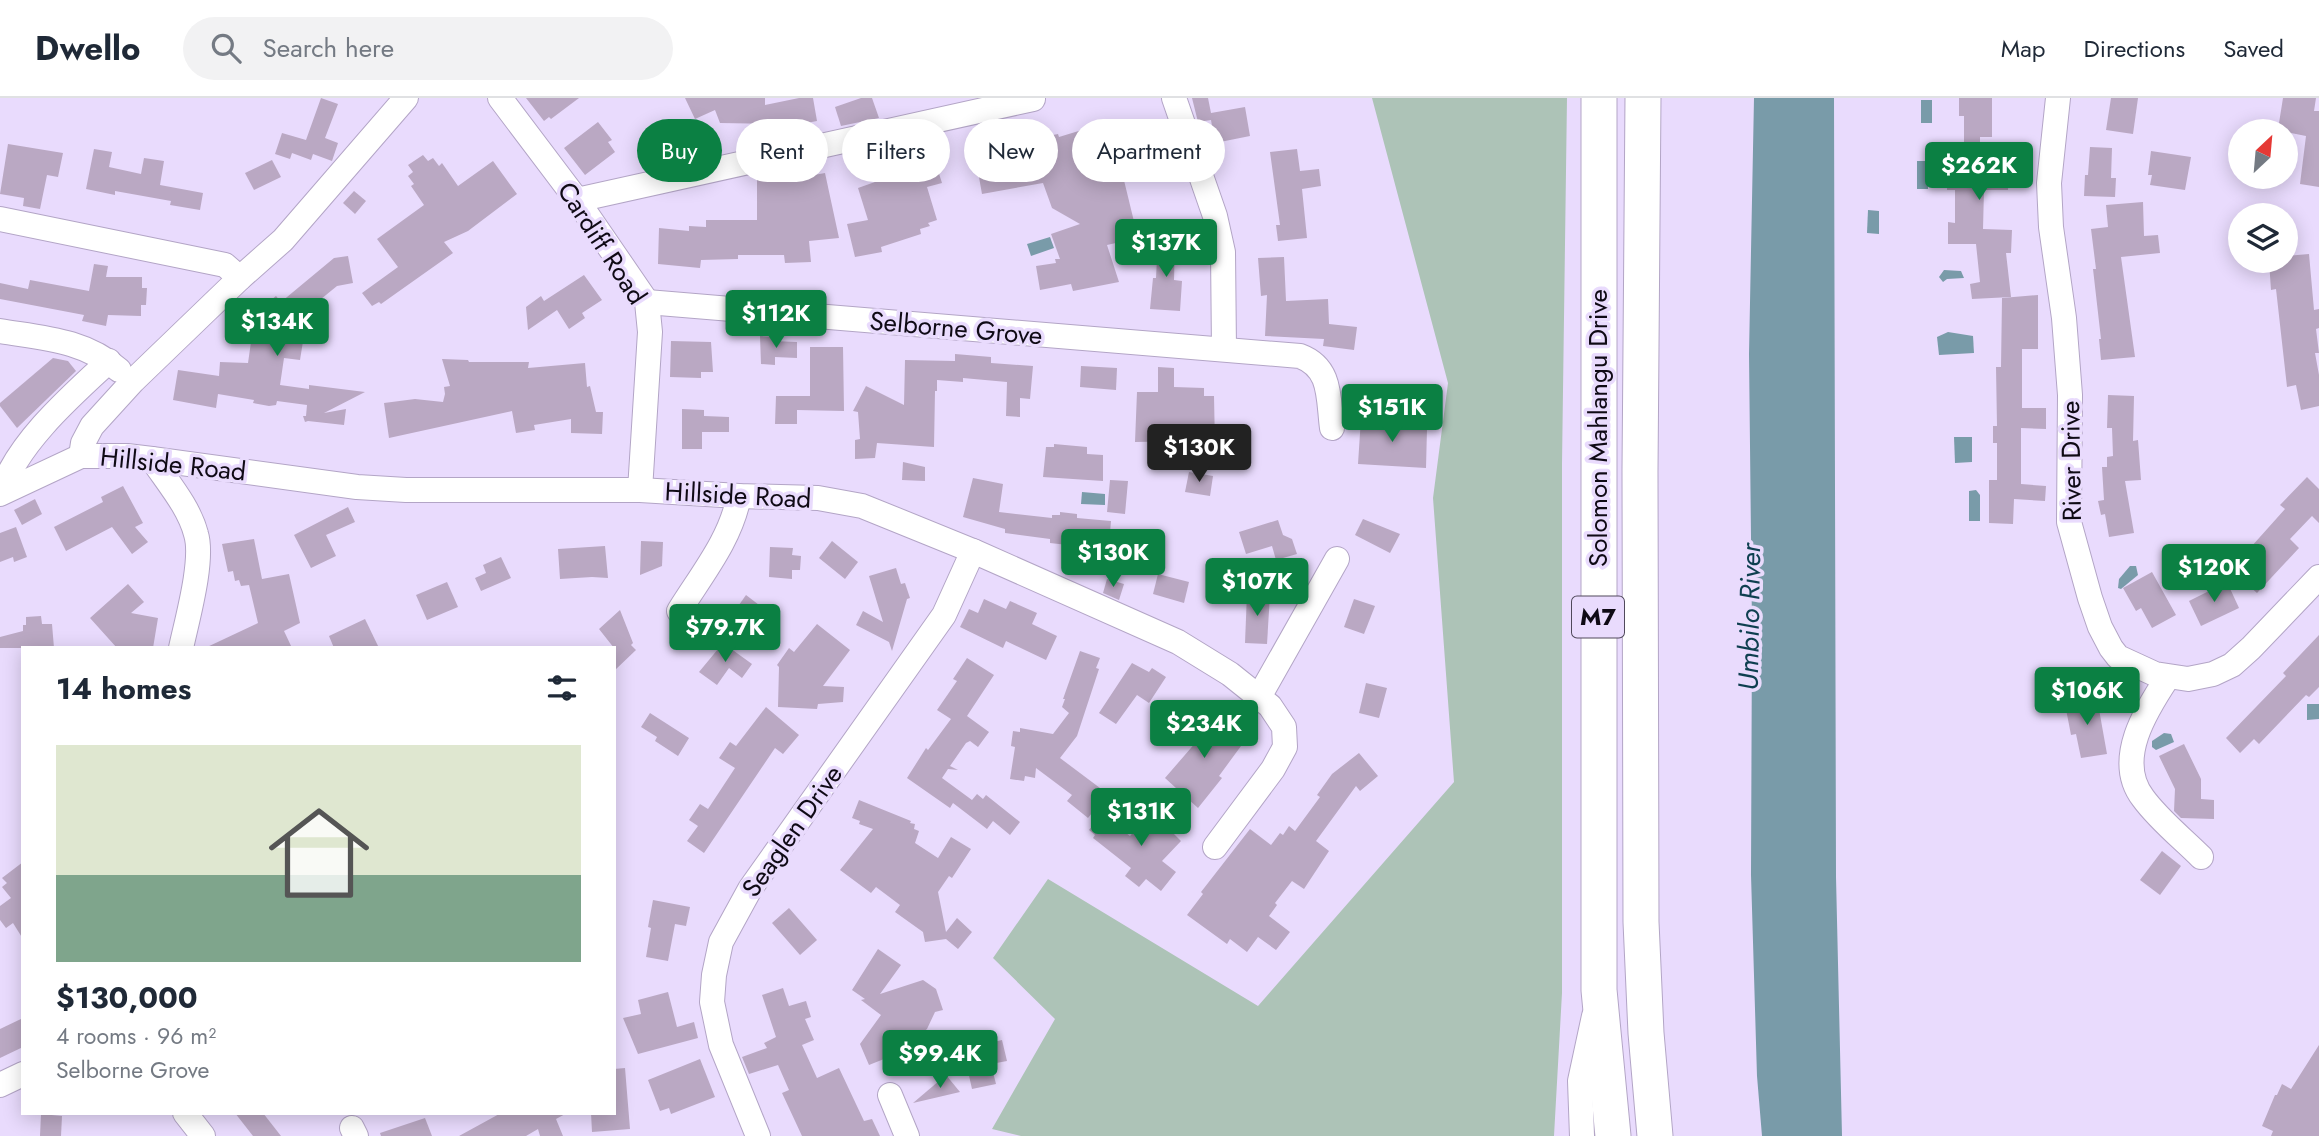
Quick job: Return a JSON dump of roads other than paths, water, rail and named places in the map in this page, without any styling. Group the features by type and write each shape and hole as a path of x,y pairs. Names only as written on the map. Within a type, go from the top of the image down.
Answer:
{"highway":[{"name":"Solomon Mahlangu Drive","path":"1599,98 1599,990 1612,1136"},
{"name":"Solomon Mahlangu Drive","path":"1643,98 1640,457 1641,922 1646,1033 1655,1136"}],"street":[{"path":"81,456 83,443 92,426 133,382 283,240 405,98"},
{"name":"Cardiff Road","path":"500,98 577,200 647,302 650,332 640,490"},
{"path":"1174,98 1215,216 1223,252 1224,349"},
{"name":"River Drive","path":"2059,98 2049,183 2051,227 2064,318 2070,395 2069,522 2090,598 2111,648 2118,657 2134,666 2168,677 2188,679 2213,674 2232,665 2251,649 2319,578"},
{"path":"577,200 1033,99"},
{"path":"0,219 225,265 240,278"},
{"name":"Selborne Grove","path":"647,302 983,332 1300,356 1320,368 1325,381 1332,428"},
{"path":"0,331 67,342 97,353 133,382"},
{"path":"1,493 6,477 37,435 66,401 109,361"},
{"name":"Hillside Road","path":"1,493 81,456 127,456 382,488 640,490 818,498 862,506 973,551 1178,642 1205,657 1270,706 1284,727 1285,747 1273,769 1215,847"},
{"path":"152,459 190,516 197,537 198,557 181,646"},
{"path":"679,611 728,534 739,496"},
{"name":"Seaglen Drive","path":"758,1136 721,1045 712,1002 714,975 722,942 750,889 944,615 973,551"},
{"path":"1259,697 1337,559"},
{"path":"2168,677 2141,724 2136,737 2131,771 2142,797 2201,857"},
{"path":"1582,1136 1580,1081 1599,990"},
{"path":"0,1085 21,1075"},
{"path":"890,1095 907,1136"},
{"path":"187,1115 203,1136"}],"water":[{"path":"1754,98 1834,98 1836,877 1842,1136 1762,1136 1757,1076 1751,875 1749,354"},
{"path":"1921,100 1932,100 1932,123 1921,123"},
{"path":"1917,161 1928,161 1928,189 1917,189"},
{"path":"1868,210 1879,211 1879,234 1867,233"},
{"path":"1050,237 1054,248 1031,256 1027,244"},
{"path":"1944,270 1961,271 1964,278 1947,279 1943,282 1939,277"},
{"path":"1948,332 1973,336 1974,353 1939,355 1937,337"},
{"path":"1954,437 1972,437 1972,462 1955,463"},
{"path":"1976,490 1980,495 1980,521 1969,521 1969,491"},
{"path":"1082,492 1105,494 1105,505 1081,504"},
{"path":"2130,566 2136,566 2138,575 2121,589 2118,588 2119,579"},
{"path":"2307,704 2319,704 2319,719 2307,720"},
{"path":"2164,733 2171,734 2174,742 2156,750 2152,747 2152,741"}],"water label":[{"name":"Umbilo River","path":"1749,617"}]}
